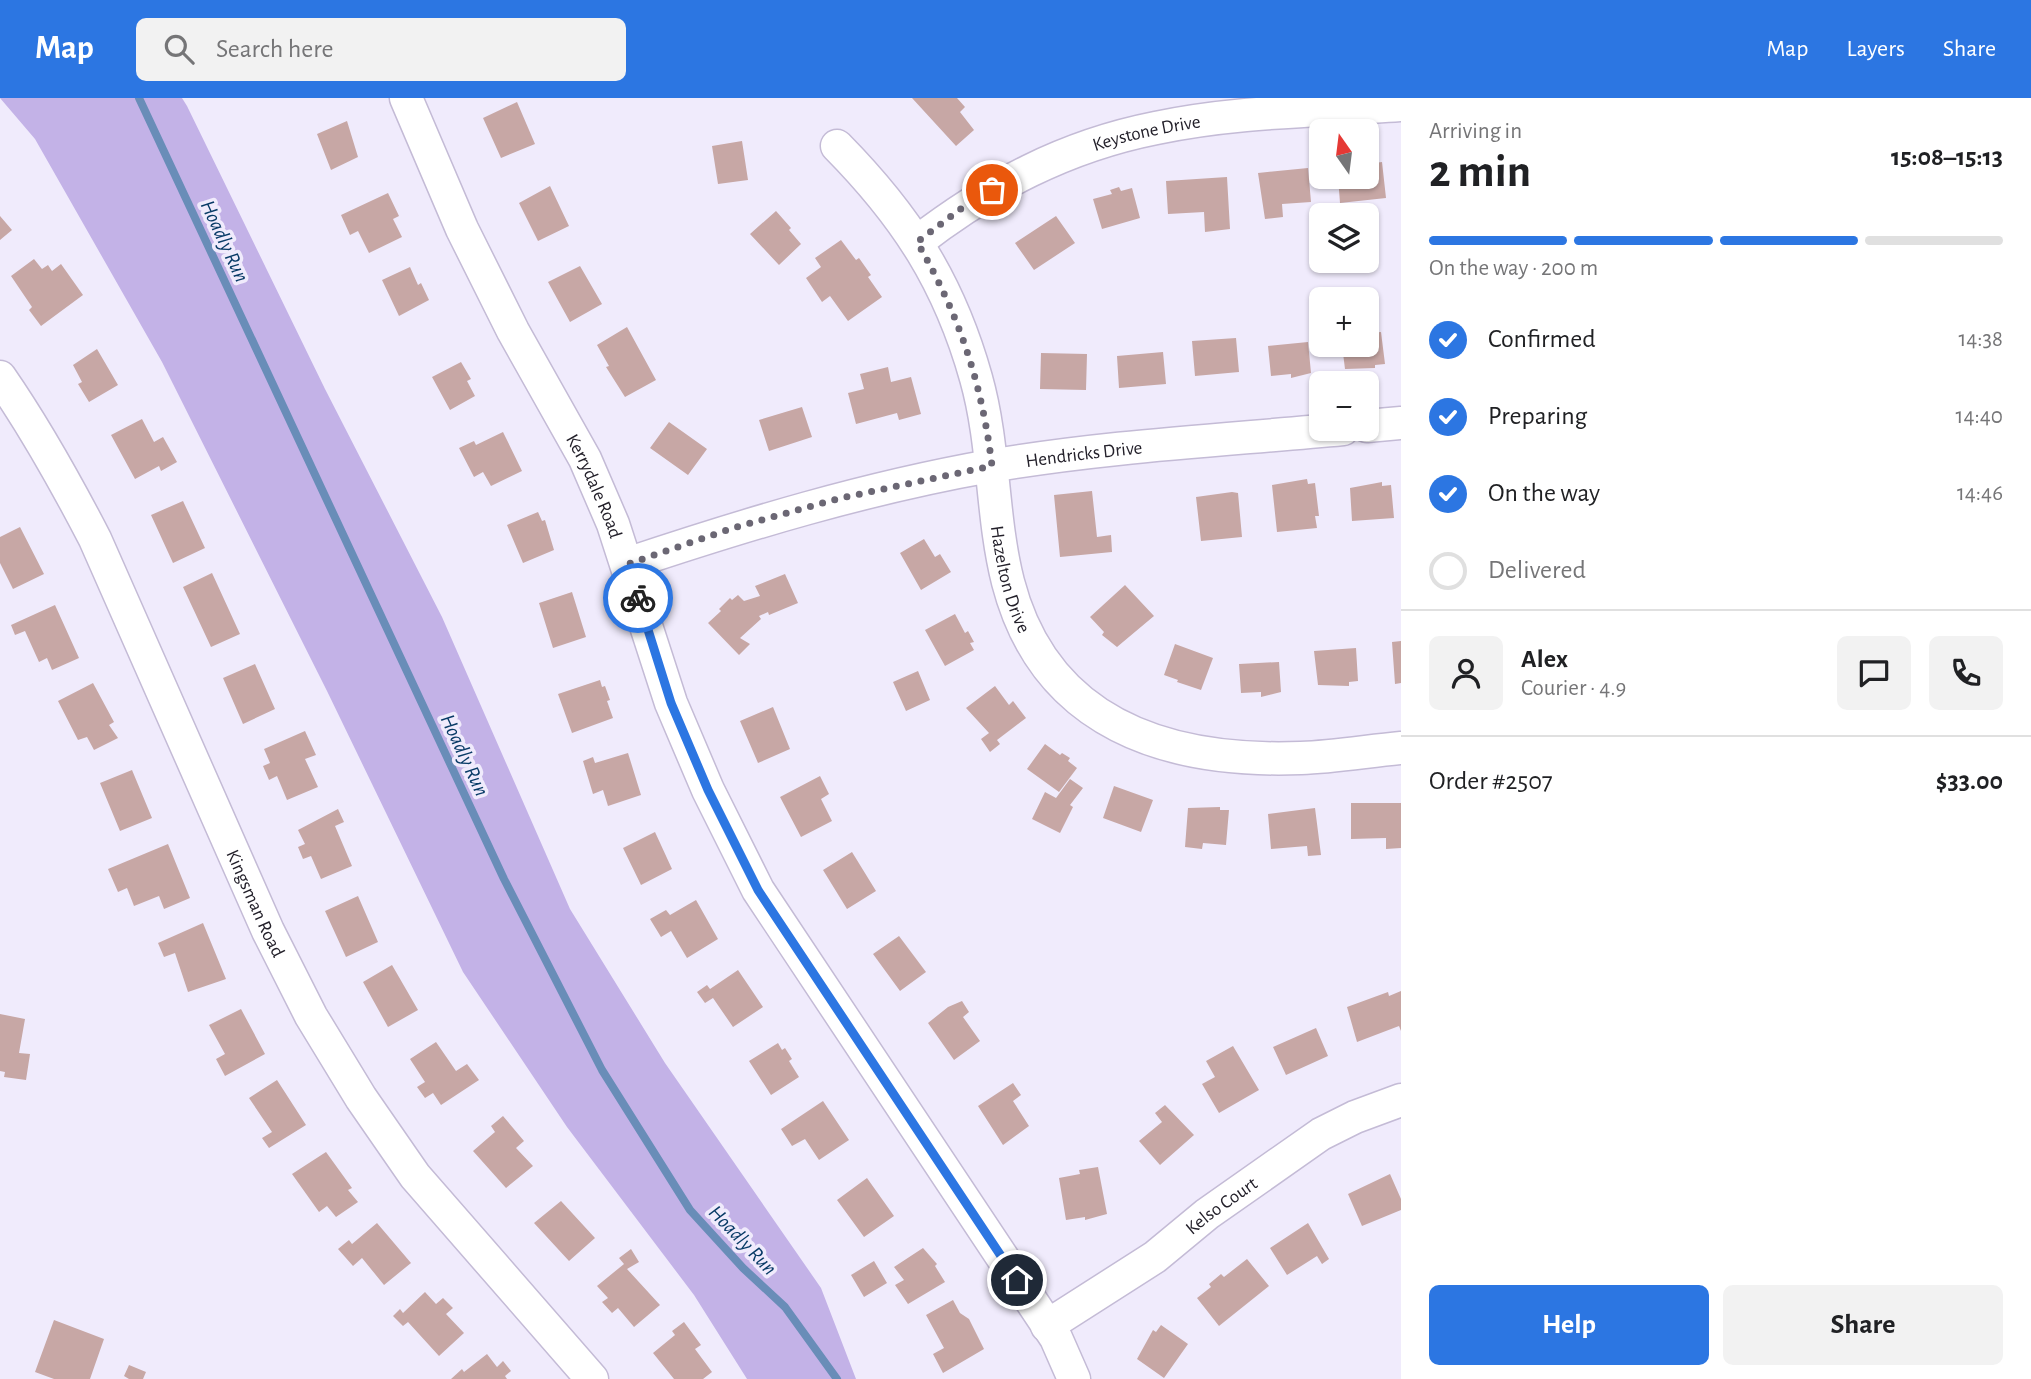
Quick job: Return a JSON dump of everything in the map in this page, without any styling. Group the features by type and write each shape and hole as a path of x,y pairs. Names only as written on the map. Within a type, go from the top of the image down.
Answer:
{"street":[{"name":"Kerrydale Road","path":"406,98 462,229 513,331 585,458 628,564 671,703 708,790 758,890 1056,1338 1074,1379"},
{"name":"Keystone Drive","path":"917,242 962,208 992,190 1044,164 1099,143 1156,128 1213,119 1401,105"},
{"name":"Hazelton Drive","path":"836,146 868,177 896,211 942,285 963,336 977,382 992,466 999,542 1009,585 1025,627 1046,666 1062,684 1116,726 1151,741 1188,751 1242,757 1302,758 1401,748"},
{"name":"Kingsman Road","path":"0,377 65,480 95,539 268,931 311,1016 360,1098 415,1176 592,1379"},
{"path":"1379,425 1401,423"},
{"name":"Hendricks Drive","path":"628,564 733,528 841,498 992,466 1060,456 1309,432"},
{"name":"Kelso Court","path":"1047,1326 1155,1257 1207,1214 1321,1134 1355,1117 1401,1100"}],"shaded area":[{"path":"0,98 182,98 325,389 442,617 570,909 665,1063 821,1288 856,1379 747,1379 694,1295 567,1127 463,972 327,691 162,362 35,139"}],"building":[{"path":"912,98 957,98 965,107 960,112 974,130 956,146"},
{"path":"517,102 535,144 501,158 483,118"},
{"path":"347,121 358,157 331,170 317,134"},
{"path":"742,141 748,180 718,184 712,146"},
{"path":"1379,162 1382,162 1386,198 1340,203 1339,189 1379,189"},
{"path":"1308,168 1311,202 1282,204 1283,217 1265,219 1258,173"},
{"path":"1227,177 1230,229 1205,232 1204,212 1168,214 1166,181"},
{"path":"550,186 569,226 538,241 519,203"},
{"path":"1119,187 1121,191 1132,188 1140,218 1102,229 1093,199 1112,194 1110,190"},
{"path":"388,193 399,216 393,219 402,237 369,253 358,231 350,235 341,215"},
{"path":"776,211 801,244 779,265 750,234"},
{"path":"0,216 12,230 0,240"},
{"path":"1056,216 1075,243 1034,270 1015,243"},
{"path":"841,240 856,260 859,258 882,297 848,321 830,296 822,302 806,278 821,267 815,258"},
{"path":"34,259 42,269 48,265 52,271 61,264 83,295 41,326 11,276"},
{"path":"580,266 602,304 570,322 548,282"},
{"path":"410,267 429,300 399,316 382,280"},
{"path":"627,327 656,380 625,397 606,367 609,366 597,345"},
{"path":"1379,332 1385,364 1375,365 1375,368 1345,369 1344,357 1379,357"},
{"path":"1236,338 1239,372 1195,376 1192,341"},
{"path":"1308,342 1311,371 1291,378 1291,374 1271,376 1268,346"},
{"path":"97,349 118,385 89,402 78,384 82,382 73,365"},
{"path":"1163,352 1166,384 1119,388 1117,356"},
{"path":"1041,353 1087,354 1086,390 1040,389"},
{"path":"461,362 471,379 467,381 475,396 450,410 432,377"},
{"path":"888,367 891,382 911,377 921,414 899,420 897,413 856,424 848,393 864,389 860,374"},
{"path":"802,407 812,437 769,451 759,420"},
{"path":"142,419 154,442 163,437 177,462 161,471 159,466 135,479 111,435"},
{"path":"669,422 707,449 688,475 650,448"},
{"path":"503,432 522,471 491,486 483,472 474,477 459,448 474,441 476,445"},
{"path":"1307,479 1308,484 1315,483 1319,516 1315,516 1317,528 1277,532 1272,485"},
{"path":"1382,482 1382,486 1391,485 1394,518 1352,521 1350,488"},
{"path":"1092,491 1097,537 1111,535 1112,552 1060,557 1054,495"},
{"path":"1238,493 1242,537 1201,541 1196,497"},
{"path":"183,501 205,548 173,563 151,515"},
{"path":"538,512 542,521 545,520 554,550 523,563 507,525"},
{"path":"20,527 44,574 13,589 0,563 0,537"},
{"path":"924,539 935,557 940,554 951,572 921,590 900,553"},
{"path":"212,573 240,634 211,647 183,587"},
{"path":"785,574 798,603 769,615 768,612 759,616 761,619 740,638 750,644 739,655 708,623 730,598 732,600 738,595 744,601 760,596 755,586"},
{"path":"1125,585 1154,616 1117,647 1102,635 1104,632 1090,617"},
{"path":"572,592 586,637 553,648 539,603"},
{"path":"55,605 79,658 52,670 47,658 39,662 25,631 15,635 11,625"},
{"path":"955,614 965,633 968,631 974,642 970,643 974,650 945,666 925,630"},
{"path":"1401,641 1401,683 1395,684 1392,642"},
{"path":"1175,644 1213,658 1201,690 1164,675"},
{"path":"1356,648 1358,681 1349,682 1349,686 1318,685 1314,651"},
{"path":"1279,662 1281,692 1261,697 1261,692 1241,693 1239,664"},
{"path":"255,664 275,709 243,724 223,678"},
{"path":"918,671 930,700 906,711 893,682"},
{"path":"600,680 610,700 607,701 613,718 572,733 558,694"},
{"path":"93,683 114,722 109,725 118,738 94,750 87,737 78,740 58,701"},
{"path":"995,686 1009,705 1013,701 1026,718 997,740 1000,744 990,752 981,739 989,733 966,708"},
{"path":"773,707 790,749 758,763 740,721"},
{"path":"305,731 316,755 305,759 318,787 287,800 277,776 269,780 263,766 270,763 264,749"},
{"path":"1045,744 1060,755 1062,753 1070,758 1068,761 1077,768 1059,792 1027,769"},
{"path":"628,753 641,795 608,806 603,790 593,794 583,761 593,757 595,763"},
{"path":"132,770 152,818 120,831 100,783"},
{"path":"820,776 829,794 821,799 832,821 801,837 780,797"},
{"path":"1070,779 1083,788 1070,805 1073,807 1060,833 1032,819 1045,792 1056,798"},
{"path":"1114,786 1153,800 1141,832 1103,818"},
{"path":"1351,803 1401,803 1401,848 1386,849 1386,838 1351,839"},
{"path":"1220,807 1220,810 1229,810 1226,845 1203,843 1202,849 1185,847 1188,808"},
{"path":"1315,808 1321,855 1308,856 1307,846 1271,849 1268,814"},
{"path":"338,809 344,822 335,826 352,866 321,879 311,856 303,859 298,847 305,844 298,830"},
{"path":"655,832 672,869 641,885 623,848"},
{"path":"168,844 190,898 164,909 159,896 134,906 127,888 118,892 108,869"},
{"path":"852,852 876,891 847,909 823,870"},
{"path":"358,896 378,942 346,957 325,911"},
{"path":"696,900 718,939 687,958 671,931 661,937 650,919 666,910 670,915"},
{"path":"203,923 226,979 188,992 175,953 164,957 158,943"},
{"path":"899,936 926,972 900,991 873,954"},
{"path":"392,965 418,1010 388,1027 363,982"},
{"path":"738,970 763,1007 733,1027 713,998 705,1003 697,992 707,985 710,989"},
{"path":"1401,991 1401,1031 1399,1026 1357,1042 1347,1007 1388,992 1389,996"},
{"path":"962,1001 969,1012 963,1017 980,1041 954,1060 928,1023 948,1007"},
{"path":"241,1009 265,1054 225,1076 216,1059 225,1054 209,1025"},
{"path":"0,1014 25,1019 19,1053 30,1054 26,1080 4,1077 5,1072 0,1071"},
{"path":"1316,1028 1328,1056 1286,1075 1273,1047"},
{"path":"436,1042 456,1071 467,1064 479,1080 441,1105 433,1093 425,1098 417,1087 425,1082 410,1059"},
{"path":"778,1043 792,1059 789,1061 799,1077 771,1095 749,1061"},
{"path":"1233,1046 1259,1090 1219,1113 1202,1084 1215,1077 1206,1061"},
{"path":"277,1080 306,1125 269,1148 262,1138 272,1132 249,1098"},
{"path":"1013,1083 1021,1095 1013,1101 1029,1126 1003,1145 978,1106"},
{"path":"823,1101 849,1140 819,1160 805,1139 792,1146 781,1129"},
{"path":"1165,1105 1194,1135 1160,1165 1139,1141 1162,1122 1155,1113"},
{"path":"503,1116 524,1141 516,1148 533,1166 506,1188 473,1151 495,1132 491,1126"},
{"path":"326,1152 352,1188 348,1190 358,1202 336,1217 327,1206 319,1212 292,1174"},
{"path":"1098,1167 1107,1214 1085,1220 1085,1217 1066,1220 1059,1178 1080,1174 1079,1170"},
{"path":"1390,1174 1401,1199 1401,1210 1362,1226 1348,1194"},
{"path":"867,1178 894,1216 864,1237 837,1200"},
{"path":"561,1201 595,1238 569,1261 534,1223"},
{"path":"377,1223 411,1263 384,1285 362,1258 353,1266 338,1249 349,1240 352,1244"},
{"path":"1308,1223 1329,1259 1322,1264 1317,1256 1287,1275 1270,1248"},
{"path":"923,1248 937,1264 935,1266 945,1282 908,1304 895,1285 904,1280 894,1267"},
{"path":"631,1249 639,1262 627,1269 660,1305 634,1327 618,1308 612,1313 602,1302 608,1298 597,1286 624,1264 619,1258"},
{"path":"1247,1259 1269,1286 1219,1326 1197,1298 1211,1287 1209,1284 1221,1274 1224,1277"},
{"path":"874,1261 887,1283 864,1297 851,1275"},
{"path":"425,1292 436,1304 443,1298 453,1308 446,1314 464,1333 439,1356 408,1322 403,1326 393,1316 400,1309 403,1313"},
{"path":"953,1300 960,1313 969,1319 984,1349 943,1373 933,1354 944,1348 926,1315"},
{"path":"54,1320 104,1339 90,1379 54,1379 35,1372"},
{"path":"684,1322 701,1345 695,1349 712,1372 703,1379 674,1379 653,1353 675,1335 672,1331"},
{"path":"1161,1325 1188,1344 1164,1378 1137,1359 1153,1330 1156,1332"},
{"path":"487,1354 497,1367 503,1361 511,1371 505,1376 507,1379 451,1379 462,1369 464,1372"},
{"path":"129,1365 146,1372 143,1379 129,1379 124,1376"}],"waterway":[{"name":"Hoadly Run","path":"139,98 504,879 602,1070 690,1210 743,1268 785,1307 837,1379"}],"way so far":[{"path":"638,598 628,564 733,528 841,498 992,466 977,382 963,336 942,285 917,242 962,208 992,190"}],"route":[{"path":"638,598 671,703 708,790 758,890 1017,1280"}]}
